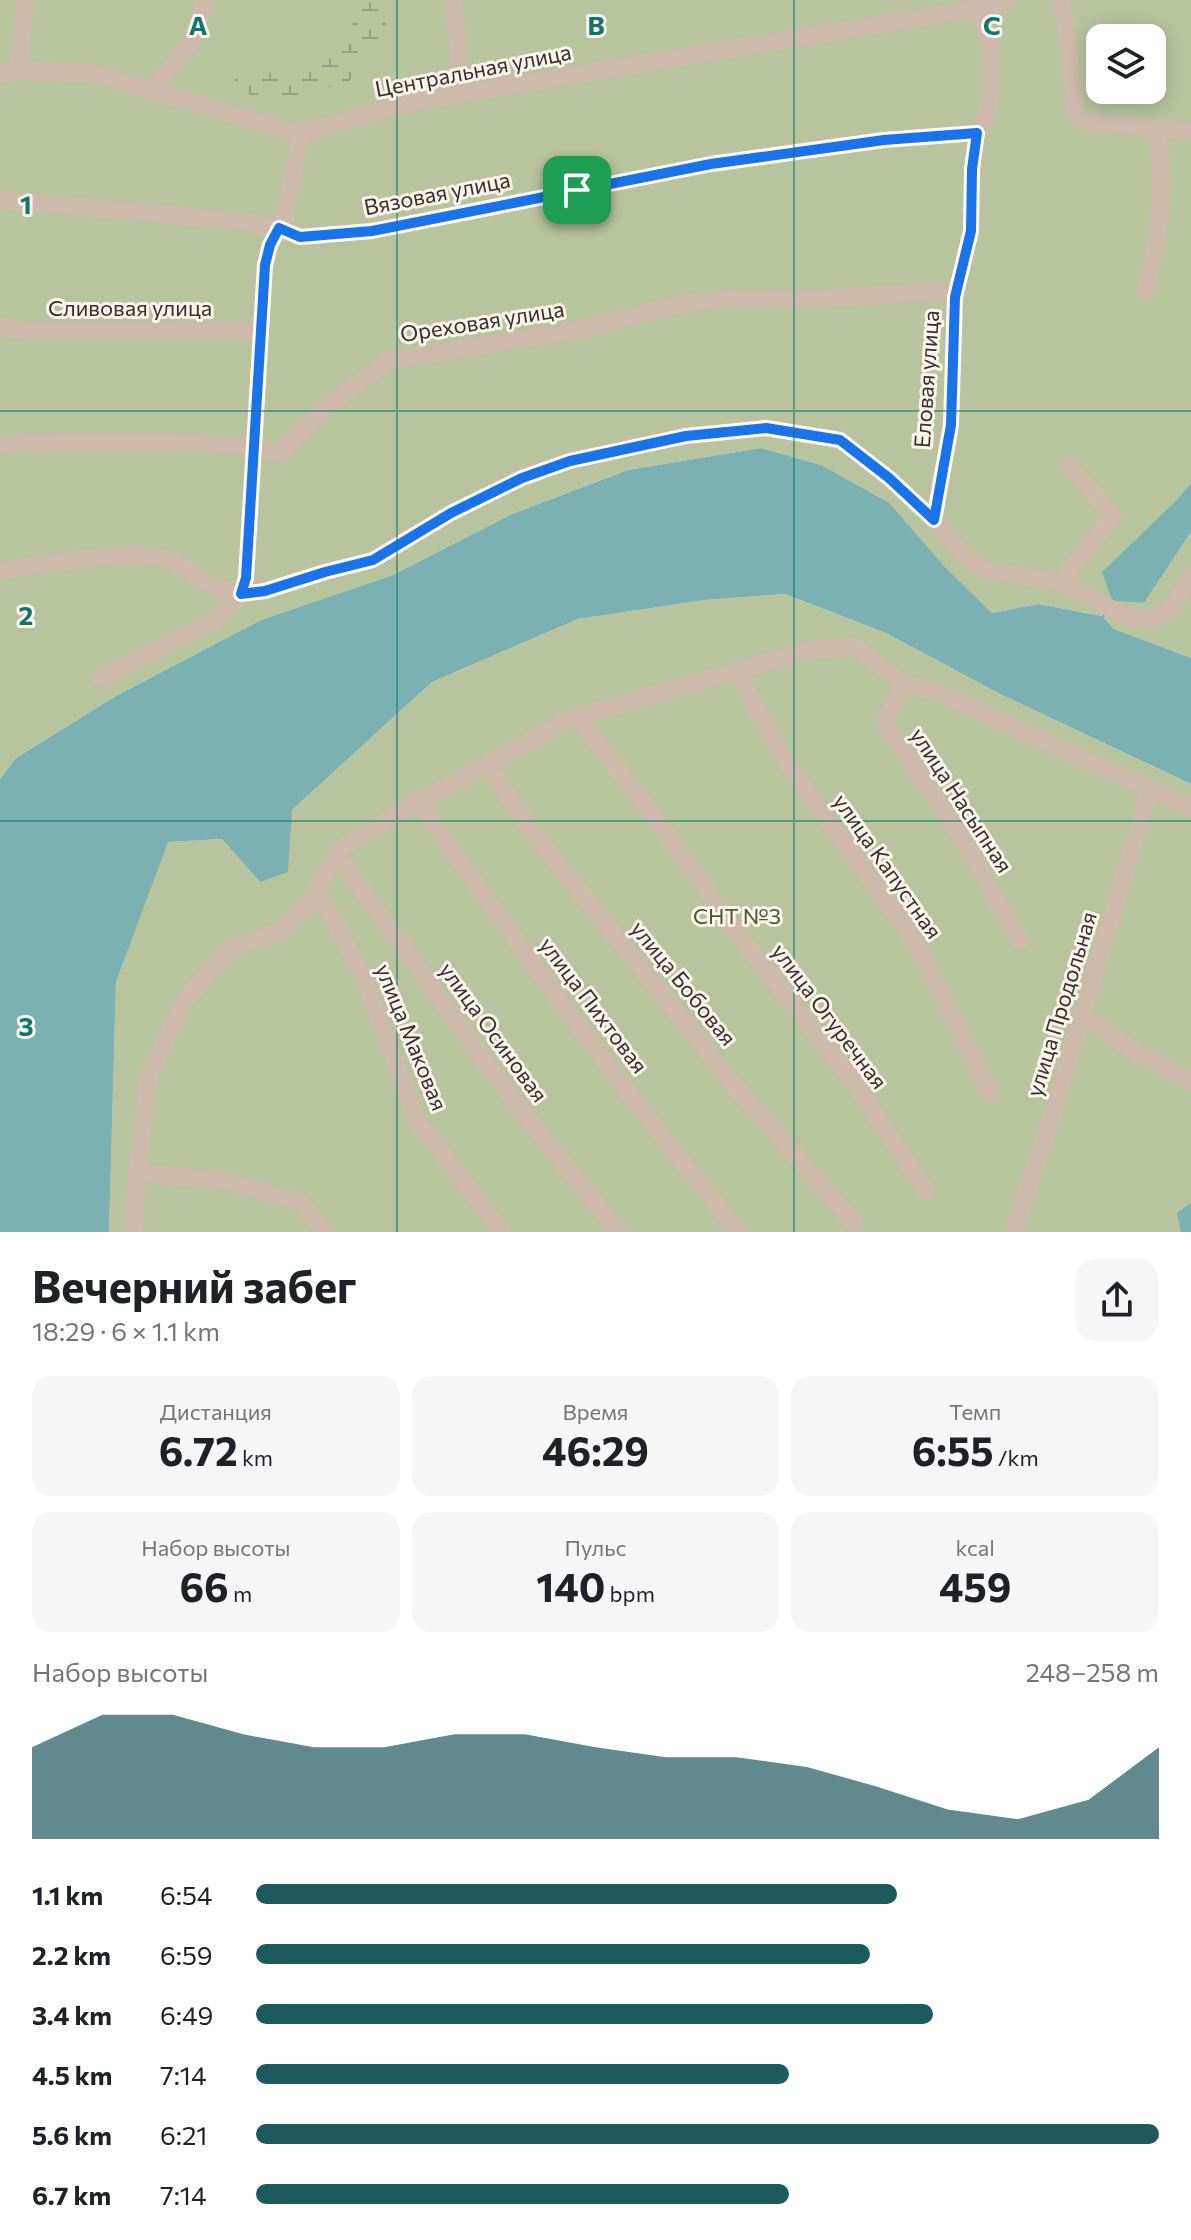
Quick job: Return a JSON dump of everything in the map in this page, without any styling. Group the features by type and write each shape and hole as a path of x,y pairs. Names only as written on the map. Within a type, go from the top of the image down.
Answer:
{"street":[{"path":"26,0 9,72 92,73 301,134 284,218 270,245 265,265 246,578 241,594 215,621 101,678"},
{"path":"153,90 193,40 205,0"},
{"path":"454,0 462,94"},
{"name":"Центральная улица","path":"301,134 407,103 979,8 1007,0"},
{"path":"1060,0 1067,32 1075,109 1084,122 1191,131"},
{"name":"Еловая улица","path":"934,520 951,425 957,291 971,231 972,169 977,133 985,119 992,93 991,43 979,8"},
{"path":"1145,293 1162,198 1161,150 1155,128"},
{"name":"Вязовая улица","path":"0,200 237,221 279,228 300,237 372,231 711,164 884,140 977,133"},
{"name":"Ореховая улица","path":"0,445 174,442 244,446 280,454 325,408 388,361 585,329 677,305 732,298 813,299 957,291"},
{"name":"Сливовая улица","path":"0,327 31,331 261,332"},
{"path":"0,571 63,561 144,556 170,560 216,587 241,594 265,591 373,560 451,513 522,478 570,461 686,436 766,428 840,440 889,478 934,520 959,550 984,570 1060,582 1131,619 1146,621 1171,610 1191,577"},
{"path":"1060,582 1114,516 1070,467"},
{"path":"134,1232 137,1173 149,1076 183,1003 229,950 283,930 311,902 340,849 419,802 577,717 809,650 854,647 904,684 934,691 1191,808"},
{"name":"улица Капустная","path":"737,671 787,764 915,941 991,1094"},
{"name":"улица Насыпная","path":"904,684 885,720 962,838 1020,941"},
{"name":"улица Огуречная","path":"577,717 654,816 739,936 853,1081 927,1192"},
{"name":"улица Бобовая","path":"488,764 524,821 734,1085 854,1223"},
{"name":"улица Продольная","path":"1014,1232 1150,790"},
{"name":"улица Пихтовая","path":"419,802 497,916 673,1151 739,1232"},
{"name":"улица Осиновая","path":"337,855 510,1096 619,1232"},
{"name":"улица Маковая","path":"317,891 362,973 417,1120 502,1232"},
{"path":"1083,1014 1132,1050 1191,1082"},
{"path":"137,1173 226,1181 301,1203 325,1232"}],"green space":[{"path":"0,0 1191,0 1191,483 1103,616 1038,604 992,613 943,565 821,465 761,448 628,470 512,514 393,575 261,620 116,696 16,758 0,779"},
{"path":"356,0 388,0 385,33 377,49 349,81 281,102 256,97 235,87 235,74 285,72 314,61 352,26"},
{"path":"1191,532 1191,658 1114,629 1104,618 1114,601 1144,603"},
{"name":"СНТ №3","path":"785,594 886,633 998,693 1191,784 1191,1232 109,1232 116,982 167,842 222,839 260,882 292,810 432,682 578,619 705,600"}],"water":[{"path":"761,448 821,465 889,503 943,565 992,613 1038,604 1102,616 1112,600 1102,572 1191,483 1191,532 1144,603 1114,601 1104,618 1114,629 1191,658 1191,784 998,693 886,633 785,594 705,600 578,619 432,682 292,810 288,872 260,882 222,839 168,842 116,982 109,1232 0,1232 0,779 16,758 116,696 261,620 393,575 512,514 628,470"},
{"path":"1191,1203 1191,1232 1181,1232 1177,1213"}],"route":[{"path":"977,133 972,169 971,231 955,297 951,425 934,520 889,478 840,440 766,428 686,436 570,461 522,478 451,513 373,560 265,591 241,594 246,578 265,265 270,245 279,228 300,237 372,231 577,190 711,164 884,140 977,133"}]}
